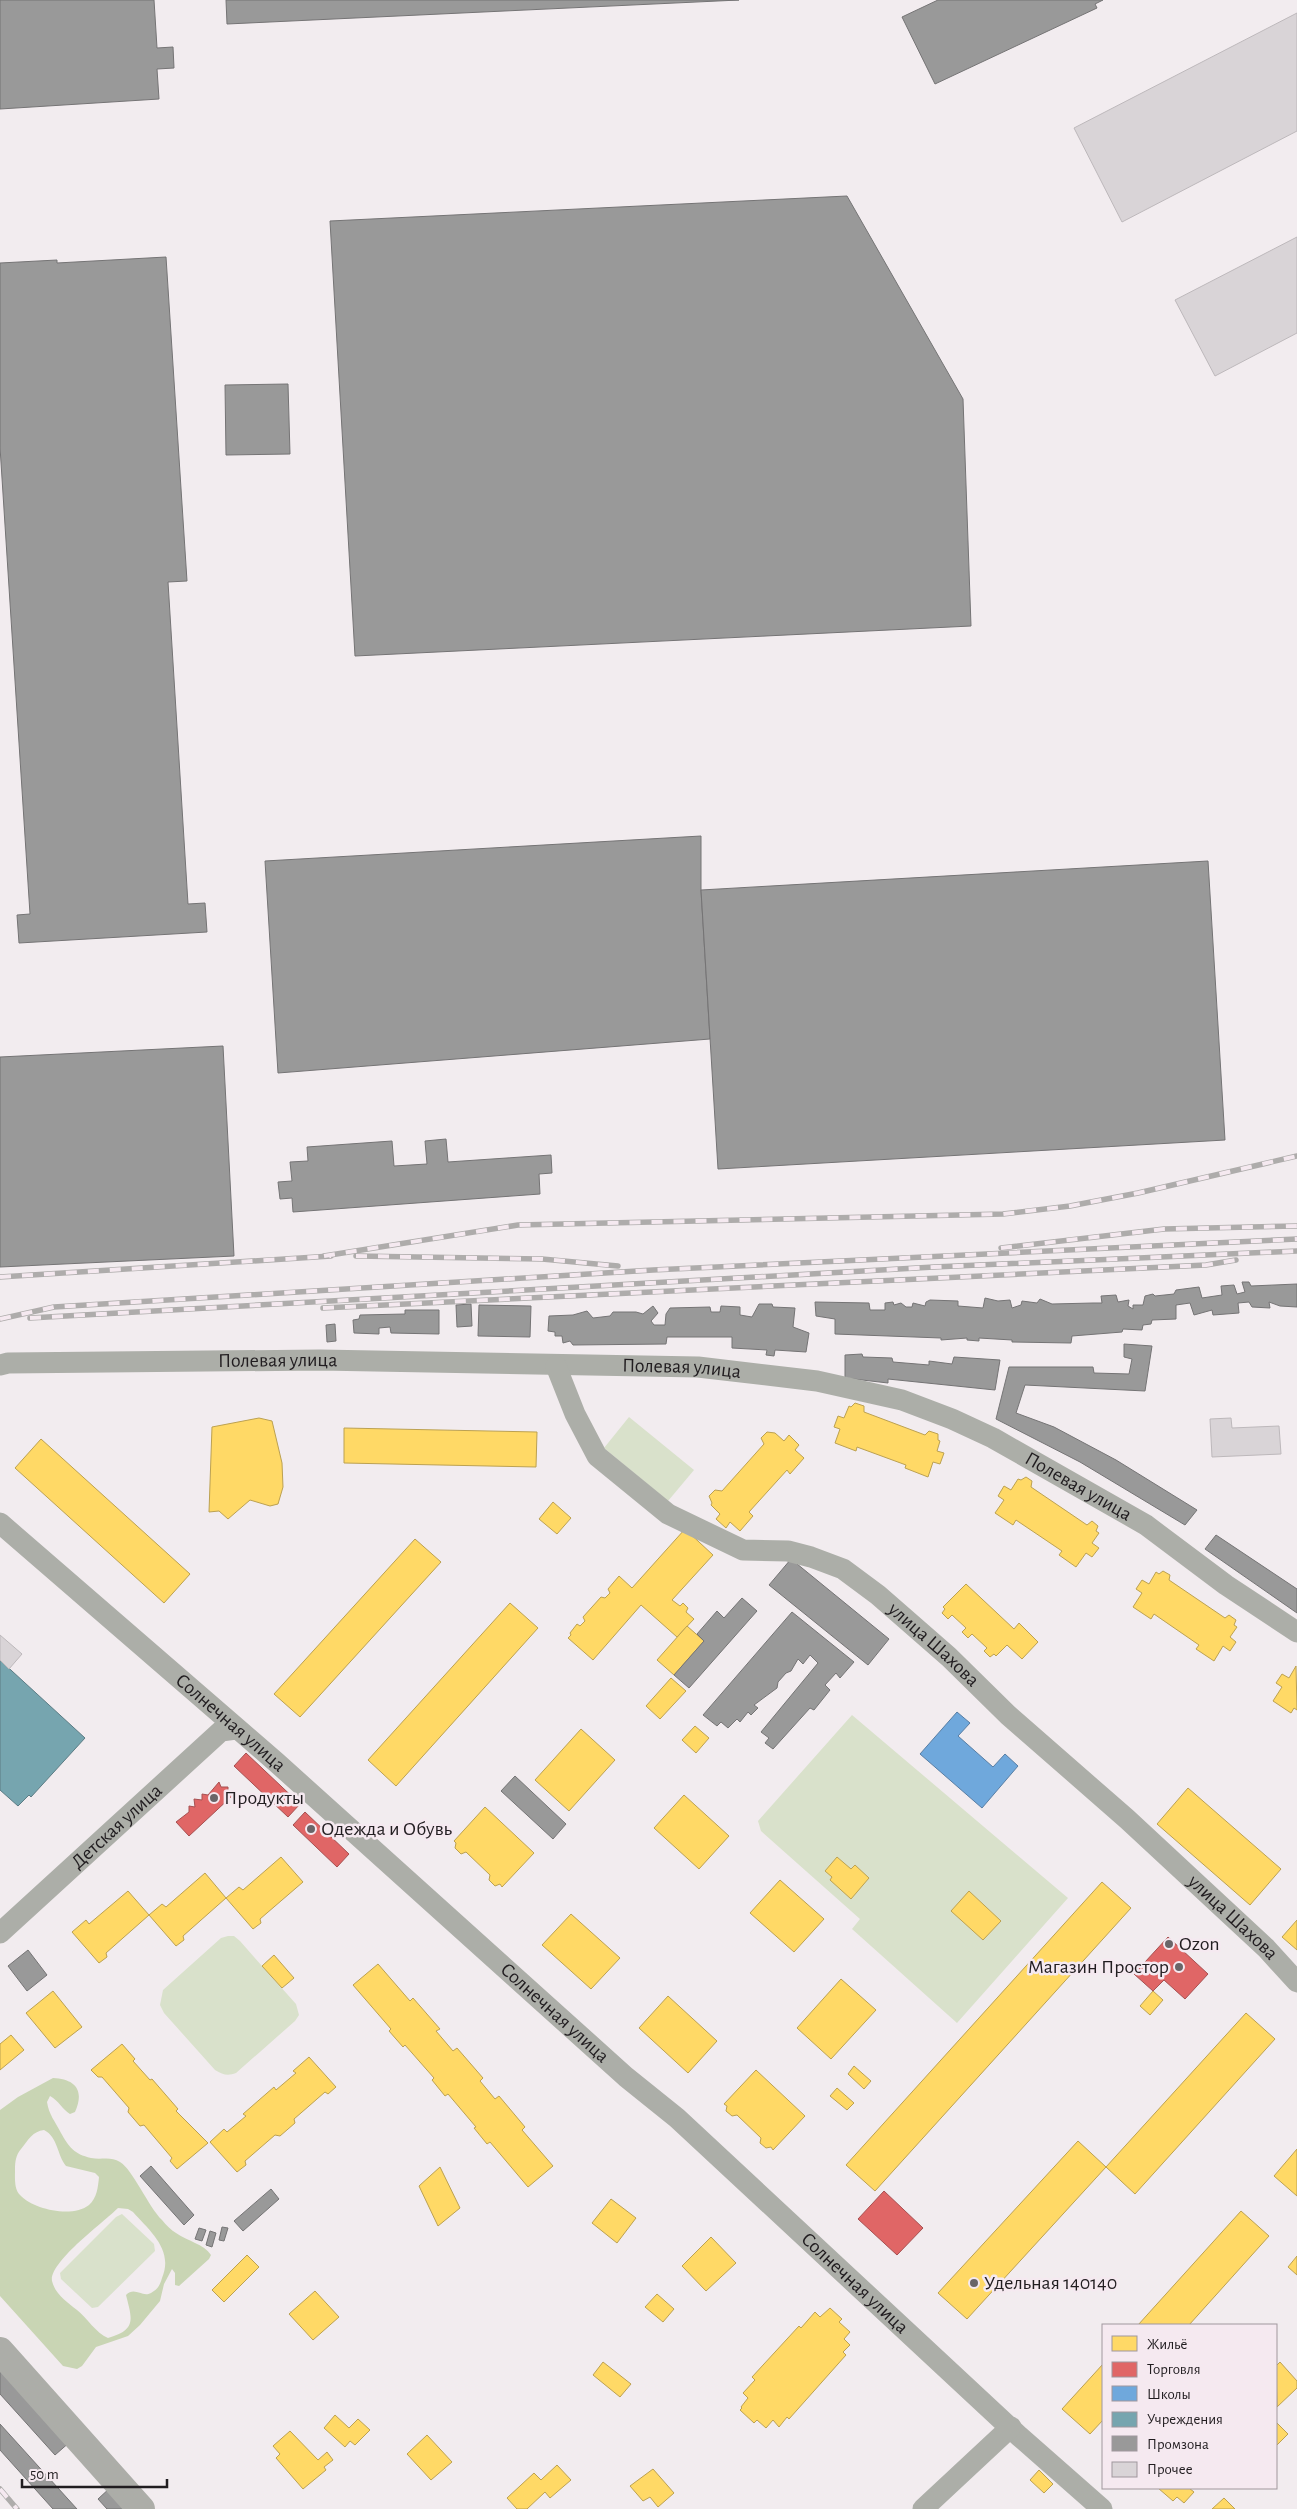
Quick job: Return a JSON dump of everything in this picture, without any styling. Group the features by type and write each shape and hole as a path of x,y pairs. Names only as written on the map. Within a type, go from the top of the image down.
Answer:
{"main road":[{"path":"0,2351 141,2509"}],"street":[{"name":"Полевая улица","path":"0,1365 8,1363 320,1360 556,1366 698,1367 817,1381 902,1400 952,1419 993,1438 1146,1525 1226,1585 1297,1632"},
{"name":"улица Шахова","path":"556,1366 575,1414 597,1456 668,1514 743,1550 788,1551 811,1557 850,1575 878,1595 949,1657 1008,1716 1127,1819 1266,1948 1297,1982"},
{"name":"Солнечная улица","path":"0,1522 372,1848 581,2038 677,2118 1102,2509"},
{"name":"Детская улица","path":"0,1933 221,1731 236,1729"},
{"path":"923,2509 1011,2427"}],"green space":[{"path":"629,1417 694,1470 668,1501 604,1448"},
{"path":"852,1715 1068,1898 957,2023 852,1929 860,1919 761,1831 758,1821"},
{"path":"234,1936 240,1941 296,2004 299,2015 295,2021 236,2073 228,2075 215,2070 164,2013 160,2005 163,1990 221,1938"},
{"path":"53,2078 72,2083 76,2087 79,2098 75,2112 70,2114 50,2096 47,2102 49,2111 70,2146 76,2152 85,2156 113,2159 120,2162 130,2172 151,2206 167,2226 180,2236 200,2245 211,2255 179,2286 175,2285 175,2273 172,2269 164,2284 160,2301 140,2325 128,2336 96,2347 82,2366 77,2369 63,2366 0,2296 0,2110 18,2097","holes":["44,2130 52,2137 66,2166 95,2173 99,2177 94,2199 82,2209 64,2212 44,2208 26,2200 17,2190 15,2180 16,2158 31,2136","118,2208 128,2209 133,2212 153,2234 163,2250 165,2268 159,2285 153,2291 148,2294 132,2292 126,2295 131,2317 128,2327 117,2335 108,2338 100,2333 62,2297 52,2281 53,2273 68,2253"]},
{"path":"122,2214 154,2244 155,2251 98,2307 92,2308 61,2279 60,2273 116,2217"}],"building: Жильё":[{"path":"855,1403 864,1406 864,1412 925,1435 929,1431 938,1434 938,1440 940,1441 937,1451 944,1453 940,1464 933,1462 928,1477 905,1468 906,1465 857,1447 856,1451 835,1443 840,1429 834,1427 838,1416 844,1418 849,1406 851,1407"},
{"path":"259,1418 272,1421 282,1463 283,1487 278,1504 270,1506 250,1500 228,1519 219,1511 209,1512 212,1427"},
{"path":"344,1428 537,1432 536,1467 344,1463"},
{"path":"767,1432 775,1433 784,1441 789,1435 799,1445 795,1450 804,1458 790,1474 787,1470 749,1512 753,1516 740,1531 730,1522 726,1528 716,1519 720,1514 711,1505 709,1496 715,1490 722,1491 764,1444 761,1438"},
{"path":"41,1439 190,1574 164,1603 15,1468"},
{"path":"1026,1477 1032,1481 1031,1487 1087,1525 1092,1521 1098,1526 1096,1531 1099,1533 1092,1543 1099,1548 1092,1557 1086,1553 1076,1567 1059,1555 1062,1551 1016,1520 1013,1525 995,1513 1004,1500 998,1496 1004,1486 1011,1490 1018,1479 1021,1480"},
{"path":"553,1502 571,1518 557,1534 539,1519"},
{"path":"685,1529 713,1555 672,1600 680,1606 683,1603 688,1608 686,1612 694,1619 677,1637 641,1605 593,1660 568,1638 571,1635 570,1633 577,1624 580,1626 585,1621 583,1617 601,1597 605,1598 610,1593 608,1589 619,1576 632,1588"},
{"path":"415,1539 441,1562 300,1717 274,1694"},
{"path":"1163,1571 1170,1575 1169,1580 1225,1618 1229,1615 1236,1620 1234,1625 1237,1627 1230,1637 1236,1642 1230,1651 1223,1646 1214,1661 1196,1649 1199,1645 1154,1614 1151,1619 1133,1607 1142,1593 1136,1589 1142,1580 1149,1584 1156,1572 1159,1574"},
{"path":"966,1584 1014,1629 1019,1623 1038,1642 1022,1659 1007,1645 996,1656 994,1654 990,1657 984,1651 987,1648 972,1634 968,1638 962,1632 966,1628 952,1615 948,1619 942,1613 945,1609 943,1607"},
{"path":"510,1603 538,1628 396,1786 368,1760"},
{"path":"687,1626 704,1641 674,1675 657,1660"},
{"path":"1296,1666 1297,1710 1294,1708 1291,1713 1273,1701 1282,1687 1276,1683 1282,1674 1289,1678"},
{"path":"671,1678 686,1691 660,1719 646,1706"},
{"path":"695,1726 709,1738 696,1753 682,1740"},
{"path":"581,1729 615,1760 569,1811 535,1780"},
{"path":"1188,1788 1281,1869 1250,1905 1157,1824"},
{"path":"684,1795 729,1836 699,1869 654,1828"},
{"path":"485,1807 534,1853 502,1887 500,1884 495,1886 489,1880 490,1875 466,1852 461,1854 455,1848 456,1843 454,1841"},
{"path":"281,1857 303,1882 260,1919 261,1923 253,1929 226,1898 239,1887 243,1890"},
{"path":"837,1857 851,1869 855,1865 869,1878 851,1899 830,1880 832,1877 825,1871"},
{"path":"205,1873 226,1898 183,1936 184,1940 176,1946 149,1915 162,1904 166,1907"},
{"path":"780,1880 824,1919 794,1952 750,1913"},
{"path":"1102,1882 1131,1908 875,2191 846,2165"},
{"path":"128,1891 149,1915 106,1953 107,1957 99,1963 72,1932 86,1920 89,1924"},
{"path":"969,1891 1001,1921 983,1940 951,1911"},
{"path":"571,1914 620,1958 591,1989 542,1945"},
{"path":"1297,1920 1297,1950 1282,1937"},
{"path":"274,1955 294,1978 282,1988 262,1966"},
{"path":"378,1964 410,2001 413,1998 440,2029 436,2031 453,2051 457,2048 483,2078 480,2081 495,2099 499,2096 525,2127 522,2130 553,2166 528,2187 490,2142 487,2144 474,2128 476,2127 448,2094 445,2096 432,2080 434,2078 405,2045 403,2047 389,2031 391,2029 353,1985"},
{"path":"841,1979 876,2010 831,2059 797,2028"},
{"path":"53,1991 82,2027 55,2048 26,2013"},
{"path":"1153,1991 1163,2000 1150,2015 1140,2006"},
{"path":"668,1996 717,2041 688,2073 639,2028"},
{"path":"1246,2013 1275,2039 1135,2194 1106,2167"},
{"path":"11,2035 24,2050 0,2070 0,2044"},
{"path":"122,2044 135,2059 133,2061 150,2080 152,2079 178,2109 176,2111 208,2143 177,2169 170,2161 172,2158 144,2125 140,2126 128,2112 129,2108 102,2077 98,2077 91,2070"},
{"path":"309,2057 336,2087 328,2094 325,2092 294,2119 295,2123 280,2136 275,2135 245,2161 246,2165 237,2172 210,2142 224,2129 227,2132 246,2116 243,2114 274,2087 276,2090 296,2073 293,2071"},
{"path":"854,2066 871,2081 864,2089 848,2074"},
{"path":"756,2070 805,2116 773,2150 771,2147 766,2148 760,2143 761,2138 737,2115 732,2116 726,2111 727,2106 724,2104"},
{"path":"837,2088 854,2103 847,2110 830,2096"},
{"path":"1078,2141 1106,2167 967,2319 938,2293"},
{"path":"1297,2149 1297,2196 1274,2176"},
{"path":"440,2167 460,2208 438,2226 419,2186"},
{"path":"611,2199 636,2218 617,2243 592,2223"},
{"path":"1241,2211 1269,2236 1190,2324 1139,2324"},
{"path":"711,2237 736,2263 706,2291 682,2266"},
{"path":"247,2255 259,2267 224,2302 212,2290"},
{"path":"1297,2256 1297,2275 1288,2267"},
{"path":"315,2291 339,2317 313,2340 289,2314"},
{"path":"657,2294 674,2309 663,2322 645,2307"},
{"path":"830,2308 842,2319 839,2322 850,2332 844,2339 850,2345 843,2352 846,2355 789,2419 787,2417 779,2427 773,2420 766,2428 757,2420 754,2423 740,2410 748,2398 743,2393 755,2380 752,2377 799,2326 801,2328 815,2312 820,2317"},
{"path":"603,2362 631,2384 620,2397 593,2375"},
{"path":"1280,2362 1297,2381 1297,2388 1277,2407 1277,2365"},
{"path":"1102,2365 1102,2421 1090,2434 1062,2409"},
{"path":"335,2415 349,2428 358,2419 370,2430 355,2445 350,2441 345,2447 324,2428"},
{"path":"1277,2423 1288,2434 1277,2445"},
{"path":"290,2431 318,2460 327,2452 333,2460 324,2467 326,2470 303,2489 276,2458 280,2454 273,2446"},
{"path":"427,2435 452,2462 431,2480 407,2454"},
{"path":"557,2465 571,2480 550,2498 545,2492 527,2509 517,2509 507,2498 534,2473 541,2480"},
{"path":"653,2469 674,2493 658,2507 650,2497 643,2501 630,2486"},
{"path":"1039,2470 1053,2484 1044,2493 1030,2480"},
{"path":"1159,2489 1190,2489 1194,2492 1184,2503 1177,2497 1173,2501"},
{"path":"1224,2498 1235,2509 1212,2509"}],"building: Торговля":[{"path":"246,1753 300,1804 288,1817 234,1766"},
{"path":"219,1782 221,1787 228,1787 228,1794 232,1796 189,1836 176,1822 189,1812 189,1806 195,1807 194,1799 202,1800 202,1794 208,1795"},
{"path":"305,1812 349,1854 337,1867 293,1825"},
{"path":"1168,1937 1208,1974 1185,1999 1164,1980 1153,1991 1134,1974"},
{"path":"884,2191 923,2228 897,2255 858,2219"}],"building: Школы":[{"path":"957,1712 970,1723 958,1736 993,1767 1005,1754 1018,1766 982,1808 920,1754"}],"building: Учреждения":[{"path":"0,1660 85,1738 31,1797 29,1795 18,1806 0,1790"}],"building: Промзона":[{"path":"0,0 154,0 157,48 173,47 174,68 157,69 159,99 0,109"},
{"path":"226,0 739,0 227,24"},
{"path":"938,0 1103,0 1095,4 1097,8 935,84 902,17"},
{"path":"847,196 963,399 971,626 355,656 330,221"},
{"path":"166,257 187,581 168,582 188,904 205,903 207,932 19,943 17,915 30,914 0,447 0,263 57,260 57,263"},
{"path":"288,384 290,454 226,455 225,385"},
{"path":"701,836 701,890 710,1039 278,1073 265,861"},
{"path":"1208,861 1225,1140 718,1169 701,890"},
{"path":"223,1046 234,1256 0,1267 0,1057"},
{"path":"446,1139 448,1162 551,1155 552,1173 539,1174 540,1194 293,1212 292,1198 280,1199 278,1182 292,1181 290,1162 308,1161 307,1147 392,1141 394,1166 427,1164 425,1141"},
{"path":"1242,1282 1249,1282 1251,1286 1297,1284 1297,1307 1280,1306 1269,1302 1270,1308 1252,1307 1249,1302 1238,1303 1239,1313 1213,1315 1212,1310 1194,1315 1190,1303 1176,1305 1176,1319 1152,1320 1151,1324 1143,1325 1142,1330 1123,1329 1122,1332 1072,1336 1071,1343 1012,1342 1012,1340 979,1338 979,1341 967,1340 967,1338 941,1340 941,1338 835,1334 835,1319 816,1316 815,1302 869,1303 870,1310 885,1310 885,1303 893,1302 894,1305 901,1303 906,1307 912,1307 913,1303 925,1306 926,1302 930,1300 958,1301 958,1306 983,1308 985,1298 998,1301 1010,1300 1012,1308 1021,1305 1022,1301 1037,1303 1040,1299 1052,1304 1102,1303 1101,1296 1116,1295 1118,1302 1129,1300 1128,1306 1133,1309 1133,1305 1143,1305 1145,1296 1174,1294 1176,1290 1199,1287 1202,1298 1222,1295 1221,1286 1234,1285 1237,1294 1245,1292"},
{"path":"471,1304 472,1326 457,1327 456,1305"},
{"path":"759,1304 795,1308 793,1327 809,1333 806,1352 775,1350 774,1356 766,1355 767,1350 732,1348 732,1337 667,1337 666,1344 573,1345 570,1341 563,1343 562,1336 555,1336 555,1332 548,1331 549,1316 573,1315 587,1311 593,1318 610,1316 613,1312 636,1312 643,1314 653,1306 658,1313 651,1321 654,1325 665,1325 666,1314 670,1308 710,1307 711,1312 720,1312 721,1306 740,1307 740,1315 752,1317"},
{"path":"479,1305 531,1306 530,1337 478,1336"},
{"path":"405,1310 439,1310 439,1334 391,1333 390,1327 379,1328 379,1334 354,1333 353,1320 359,1319 360,1315 405,1314"},
{"path":"335,1324 336,1341 327,1342 326,1325"},
{"path":"1124,1344 1152,1346 1145,1391 1025,1385 1016,1413 1054,1427 1116,1460 1197,1510 1185,1525 1080,1462 996,1419 1009,1367 1093,1367 1094,1373 1129,1374 1132,1359 1124,1357"},
{"path":"862,1354 863,1357 892,1358 893,1362 929,1365 929,1361 952,1364 954,1357 1000,1360 995,1390 888,1379 888,1383 845,1378 845,1355"},
{"path":"1216,1535 1297,1589 1297,1613 1205,1549"},
{"path":"791,1559 889,1639 868,1665 769,1585"},
{"path":"742,1598 757,1611 689,1688 674,1675 704,1641 697,1634 717,1611 724,1618"},
{"path":"792,1612 854,1662 840,1678 836,1673 825,1685 830,1690 814,1710 810,1708 773,1749 765,1743 769,1738 761,1732 818,1663 810,1655 803,1664 798,1659 791,1671 786,1673 778,1682 777,1688 754,1705 758,1708 751,1715 748,1712 740,1722 737,1719 728,1728 721,1722 717,1726 703,1715"},
{"path":"515,1776 566,1824 553,1839 501,1791"},
{"path":"28,1950 47,1975 27,1991 8,1966"},
{"path":"151,2166 194,2215 184,2225 140,2176"},
{"path":"271,2189 279,2199 243,2231 234,2221"},
{"path":"222,2227 228,2228 224,2241 219,2240"},
{"path":"199,2228 206,2230 202,2241 195,2239"},
{"path":"210,2231 216,2233 212,2247 206,2245"},
{"path":"0,2362 71,2441 55,2455 0,2394"},
{"path":"0,2424 77,2509 53,2509 0,2450"},
{"path":"111,2487 131,2509 107,2509 98,2499"}],"building: Прочее":[{"path":"1297,13 1297,131 1122,222 1074,128"},
{"path":"1297,237 1297,333 1215,376 1175,300"},
{"path":"1231,1418 1232,1428 1279,1426 1281,1454 1212,1457 1210,1419"},
{"path":"0,1635 22,1654 9,1669 0,1660"}],"railway":[{"path":"324,1256 518,1225 1003,1214 1070,1206 1138,1193 1297,1156"},
{"path":"1001,1248 1164,1229 1297,1226"},
{"path":"0,1319 54,1307 653,1270 1297,1239"},
{"path":"30,1318 934,1267 1297,1251"},
{"path":"0,1277 331,1256"},
{"path":"356,1256 542,1259 618,1266"},
{"path":"323,1308 1206,1265 1236,1260"},
{"path":"0,2489 17,2509"}],"place":[{"name":"Продукты","path":"214,1798"},
{"name":"Одежда и Обувь","path":"311,1829"},
{"name":"Ozon","path":"1169,1944"},
{"name":"Магазин Простор","path":"1179,1967"},
{"name":"Удельная 140140","path":"974,2283"}]}
